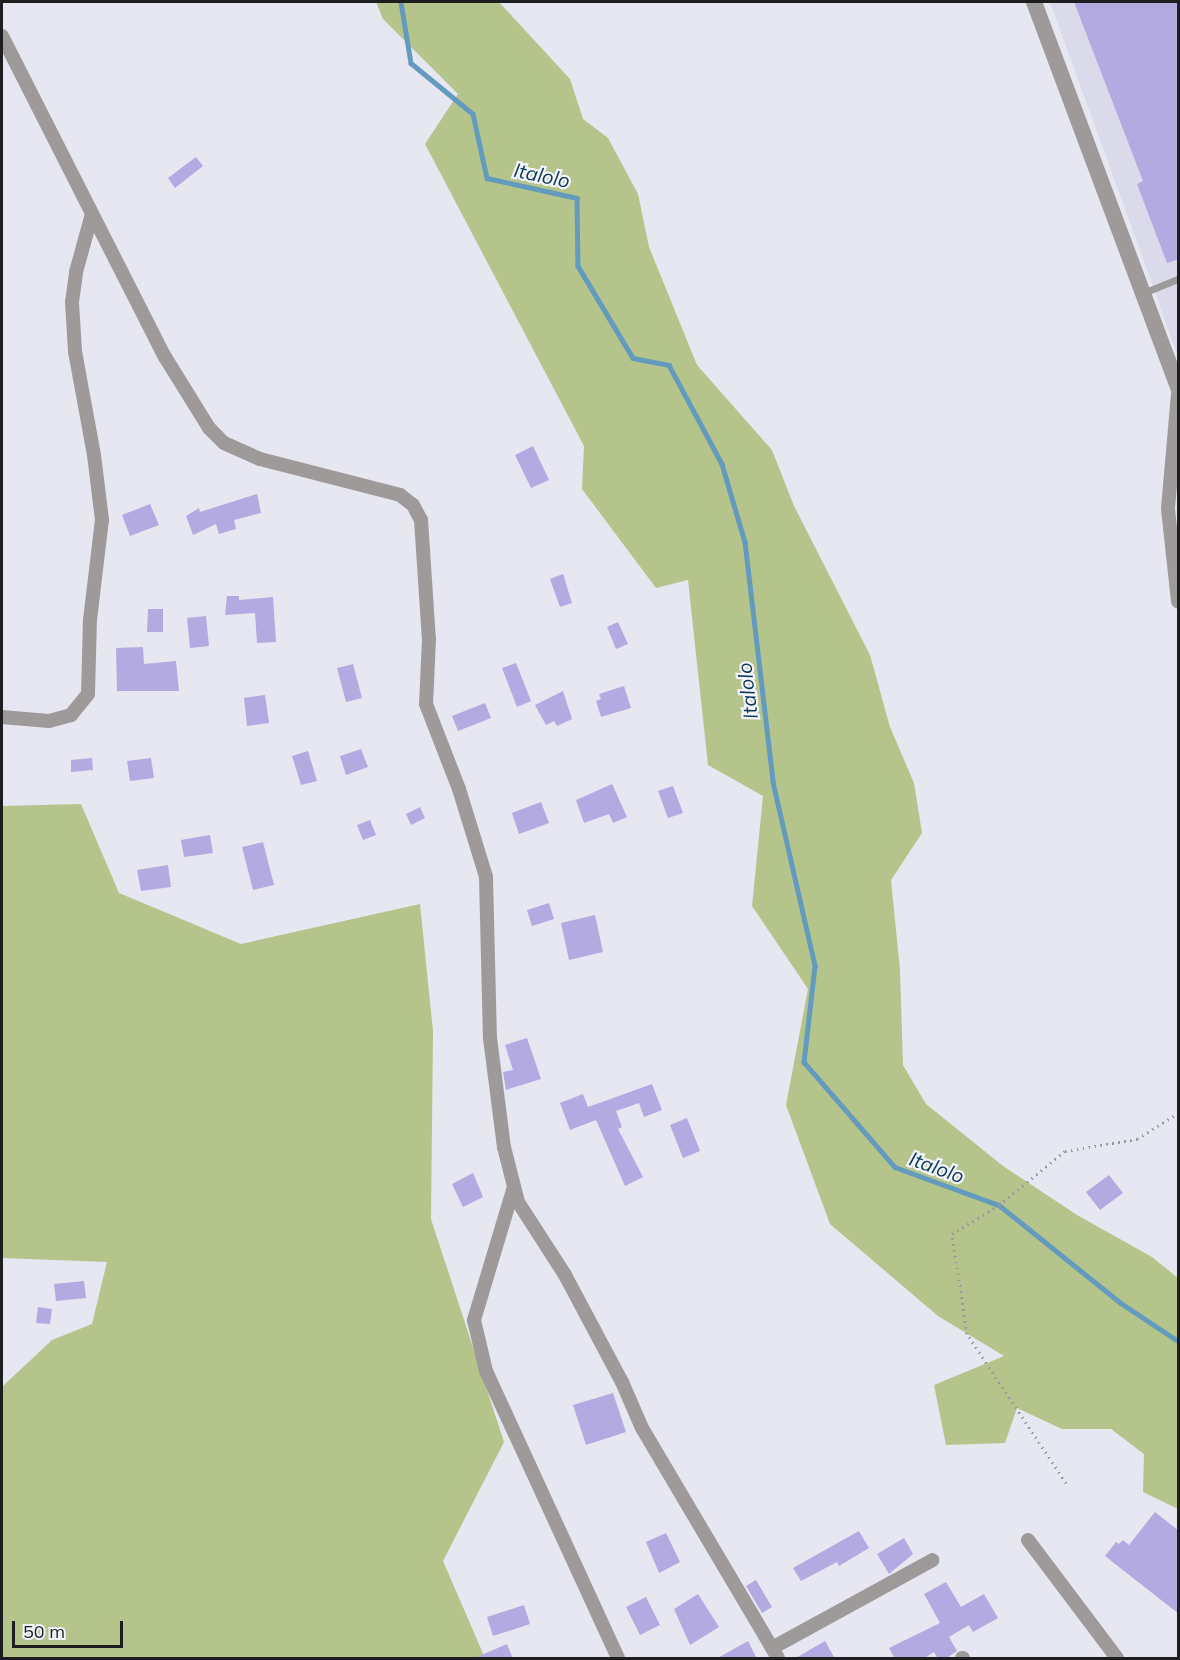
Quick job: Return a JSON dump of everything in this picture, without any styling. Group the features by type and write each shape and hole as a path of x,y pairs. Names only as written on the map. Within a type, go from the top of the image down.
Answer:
{"street":[{"path":"1034,2 1179,387"},
{"path":"2,36 165,357 209,428 224,442 280,465 400,495 412,506 421,520 429,639 426,704 486,876 490,1038 504,1147 514,1188 522,1212 565,1275 612,1362 642,1428 775,1653 933,1560"},
{"path":"2,717 49,721 71,715 88,694 90,620 102,520 94,455 75,351 72,302 76,272 93,214"},
{"path":"1179,394 1168,509 1179,601"},
{"path":"514,1188 474,1320 486,1371 618,1659"},
{"path":"1028,1540 1117,1659"}],"lane":[{"path":"1143,293 1179,279"}],"path":[{"path":"1066,1483 967,1334 952,1234 999,1205 1065,1151 1137,1139 1179,1113"}],"shaded area":[{"path":"1050,2 1178,2 1178,357 1149,275"}],"green space":[{"path":"376,2 499,2 570,79 583,119 608,138 638,194 649,247 697,365 772,450 794,506 870,655 890,727 914,783 922,833 891,880 900,970 903,1065 926,1104 1003,1166 1077,1215 1152,1257 1178,1278 1178,1509 1143,1492 1144,1454 1111,1429 1062,1429 1017,1408 1005,1443 946,1445 934,1385 1004,1356 938,1316 830,1224 786,1105 808,989 752,906 763,796 708,765 688,580 656,588 582,489 584,446 425,144 458,94 383,19"},
{"path":"81,804 119,893 241,944 420,904 433,1031 431,1219 504,1442 443,1561 485,1658 2,1658 2,1387 52,1340 92,1324 107,1262 2,1258 2,806"}],"building":[{"path":"1074,2 1179,2 1179,259 1167,263 1137,184 1143,181"},
{"path":"196,157 203,166 175,188 168,178"},
{"path":"533,446 549,480 531,488 515,455"},
{"path":"257,494 261,513 234,520 236,529 219,534 216,524 193,535 186,516 199,508 200,512"},
{"path":"150,504 159,525 130,536 122,515"},
{"path":"563,574 572,603 560,607 550,579"},
{"path":"227,596 239,596 239,600 273,597 276,642 257,643 255,613 225,615"},
{"path":"148,609 163,609 163,632 147,632"},
{"path":"206,616 209,646 190,648 187,618"},
{"path":"618,622 628,644 616,649 607,627"},
{"path":"143,647 144,664 176,661 179,691 117,691 116,648"},
{"path":"516,663 531,701 517,707 502,668"},
{"path":"353,664 362,698 346,702 337,668"},
{"path":"624,686 631,708 601,717 596,701 601,699 599,694"},
{"path":"563,691 572,719 557,726 554,721 546,725 535,705"},
{"path":"265,695 269,723 247,726 244,698"},
{"path":"485,703 491,718 458,731 452,716"},
{"path":"361,749 368,767 346,775 340,756"},
{"path":"308,751 317,781 301,785 292,756"},
{"path":"92,758 93,770 71,772 71,760"},
{"path":"151,758 154,778 130,781 127,761"},
{"path":"612,784 627,817 613,823 609,814 584,823 576,800"},
{"path":"673,786 683,813 668,818 658,791"},
{"path":"541,802 549,823 519,834 512,813"},
{"path":"420,807 425,818 411,825 406,814"},
{"path":"370,820 376,835 363,840 357,825"},
{"path":"210,835 213,853 184,857 181,840"},
{"path":"263,842 274,885 253,890 242,847"},
{"path":"168,865 171,887 141,891 137,870"},
{"path":"549,903 554,919 532,926 527,910"},
{"path":"595,915 603,952 569,960 561,923"},
{"path":"527,1038 541,1079 506,1090 503,1072 513,1070 505,1045"},
{"path":"652,1084 662,1110 644,1117 639,1103 616,1111 622,1127 618,1129 643,1177 625,1186 596,1120 570,1130 560,1103 583,1094 588,1107"},
{"path":"687,1118 700,1151 683,1158 670,1125"},
{"path":"473,1173 483,1197 463,1207 452,1184"},
{"path":"1109,1175 1123,1193 1100,1210 1086,1192"},
{"path":"84,1281 86,1298 56,1301 54,1284"},
{"path":"38,1307 52,1309 50,1324 36,1323"},
{"path":"613,1393 626,1432 586,1445 573,1405"},
{"path":"1155,1512 1179,1531 1179,1614 1105,1556 1116,1542 1119,1544 1123,1540 1129,1545"},
{"path":"859,1531 869,1548 839,1566 837,1562 801,1581 793,1568"},
{"path":"666,1533 680,1562 659,1573 646,1542"},
{"path":"904,1538 913,1554 889,1574 877,1554"},
{"path":"756,1580 772,1607 762,1613 746,1586"},
{"path":"946,1582 961,1607 984,1594 998,1618 973,1632 969,1625 949,1637 957,1651 945,1659 938,1659 934,1652 923,1659 895,1659 889,1648 940,1623 924,1594"},
{"path":"698,1594 719,1627 690,1645 674,1609"},
{"path":"646,1597 660,1625 640,1635 626,1607"},
{"path":"524,1605 530,1624 493,1636 487,1617"},
{"path":"748,1641 757,1659 716,1659"},
{"path":"825,1641 835,1659 794,1659"},
{"path":"507,1644 513,1659 472,1659"}],"waterway":[{"name":"Italolo","path":"401,2 411,63 473,114 487,178 577,198 578,266 633,358 669,365 722,464 745,542 773,782 815,966 804,1062 895,1167 999,1205 1121,1303 1178,1341"}]}
